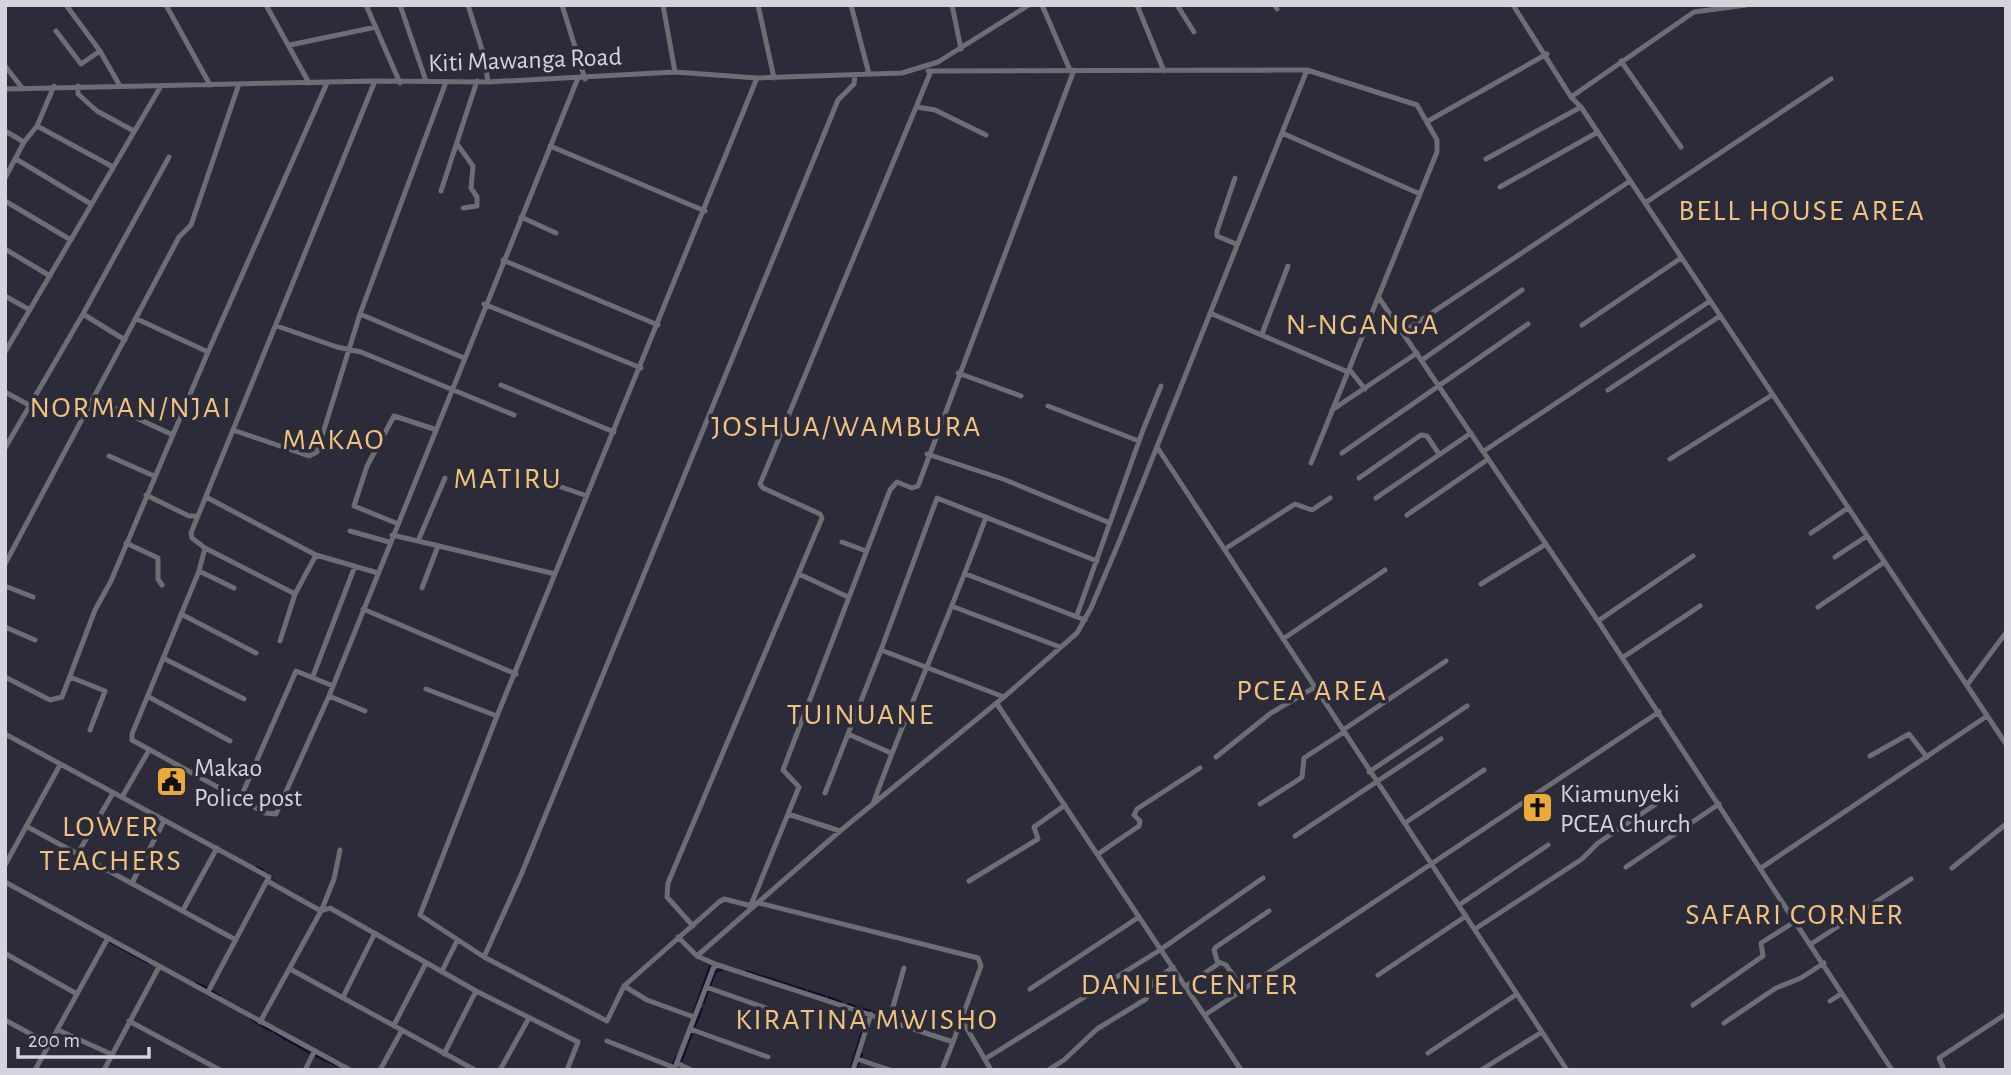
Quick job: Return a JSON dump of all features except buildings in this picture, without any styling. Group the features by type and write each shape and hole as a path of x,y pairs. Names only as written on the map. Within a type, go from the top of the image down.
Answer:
{"street":[{"path":"66,5 100,51 120,86"},
{"path":"179,5 168,7 211,85"},
{"path":"266,5 309,83"},
{"path":"366,5 400,83"},
{"path":"400,5 426,81"},
{"path":"467,5 484,56 488,82"},
{"path":"562,5 585,79"},
{"path":"663,5 675,72"},
{"path":"758,5 774,78"},
{"path":"851,5 869,74"},
{"path":"952,5 961,49"},
{"name":"Kiti Mawanga Road","path":"5,89 375,81 488,82 585,79 675,72 774,78 918,71 961,49 1029,5"},
{"path":"697,956 751,906 756,897 799,787 785,774 784,767 848,597 890,490 897,482 912,488 918,486 927,454 1006,255 1072,70 1042,5"},
{"path":"1137,5 1164,71"},
{"path":"1177,5 1194,32"},
{"path":"1513,5 1547,54 1571,97 1598,132 2006,744"},
{"path":"1571,97 1695,9 1746,5"},
{"path":"290,46 376,27"},
{"path":"56,31 81,64 100,51"},
{"path":"1428,121 1547,54"},
{"path":"1621,61 1681,147"},
{"path":"5,66 23,89"},
{"path":"760,904 840,831 997,704 1077,633 1085,620 1157,447 1307,70"},
{"path":"918,71 1307,70 1412,103 1428,121 1438,145 1311,463"},
{"path":"693,926 667,897 668,883 799,574 821,515 763,488 760,484 931,71"},
{"path":"484,957 521,876 838,100 854,84 855,75"},
{"path":"205,548 199,571 132,734 136,744 148,752 265,813 276,814 329,696 484,304 578,78"},
{"path":"757,78 497,716 420,915 484,957 605,1021 610,1017 624,986 724,899 751,906 760,904 978,958 981,965 942,1070"},
{"path":"1645,203 1831,79"},
{"path":"295,594 205,548 191,536 196,516 277,326 375,81"},
{"path":"441,191 477,81"},
{"path":"233,430 309,456 315,454 360,314 446,82"},
{"path":"5,677 55,700 62,697 95,610 327,83"},
{"path":"5,564 179,237 191,225 239,85"},
{"path":"5,178 24,142 37,126 54,86"},
{"path":"78,86 78,94 97,111 134,131"},
{"path":"6,348 161,86"},
{"path":"916,107 934,110 986,135"},
{"path":"1486,159 1581,107"},
{"path":"37,126 113,167"},
{"path":"5,131 24,142"},
{"path":"1500,187 1598,132"},
{"path":"1283,133 1420,194"},
{"path":"457,144 472,166 471,188 477,197 477,206 463,208"},
{"path":"550,146 705,211"},
{"path":"5,448 83,314 169,157"},
{"path":"16,159 91,204"},
{"path":"1236,178 1217,236 1236,244"},
{"path":"1403,332 1630,181"},
{"path":"5,201 71,240"},
{"path":"521,217 556,233"},
{"path":"5,249 50,276"},
{"path":"1581,325 1681,258"},
{"path":"503,260 658,325"},
{"path":"1262,334 1288,266"},
{"path":"1422,360 1522,290"},
{"path":"5,296 30,310"},
{"path":"1379,298 1598,621 1892,1070"},
{"path":"1484,451 1710,301"},
{"path":"484,304 641,368"},
{"path":"1210,313 1349,371 1365,389"},
{"path":"83,314 124,340"},
{"path":"360,314 464,358"},
{"path":"1608,390 1720,316"},
{"path":"137,318 208,352"},
{"path":"1342,453 1528,324"},
{"path":"277,326 349,350 514,415"},
{"path":"1332,410 1417,353"},
{"path":"958,373 1021,396"},
{"path":"501,385 614,432"},
{"path":"1077,615 1161,386"},
{"path":"5,392 29,405"},
{"path":"1670,459 1772,395"},
{"path":"93,398 173,435"},
{"path":"1048,406 1139,441"},
{"path":"396,523 354,506 367,466 394,416 434,429"},
{"path":"1376,498 1471,433"},
{"path":"1359,478 1421,435 1427,436 1439,454"},
{"path":"1157,447 1368,772 1405,823 1567,1070"},
{"path":"927,454 1003,479 1110,523"},
{"path":"109,456 154,476"},
{"path":"1407,514 1487,460"},
{"path":"418,541 445,478"},
{"path":"544,481 587,496"},
{"path":"146,495 189,516 196,516"},
{"path":"206,497 316,555 378,573"},
{"path":"825,793 937,498 1097,561"},
{"path":"1225,549 1295,504 1312,510 1330,498"},
{"path":"1811,533 1848,508"},
{"path":"872,807 891,753 954,607 986,517"},
{"path":"350,531 389,542"},
{"path":"392,535 555,574"},
{"path":"1835,557 1867,536"},
{"path":"842,541 866,551"},
{"path":"126,543 158,558 162,585"},
{"path":"1481,584 1546,544"},
{"path":"422,588 438,546"},
{"path":"280,641 295,594 316,555"},
{"path":"1598,621 1693,556"},
{"path":"1818,607 1883,563"},
{"path":"313,676 355,566"},
{"path":"1283,639 1385,570"},
{"path":"199,571 234,588"},
{"path":"799,574 848,597"},
{"path":"966,574 1085,620"},
{"path":"5,586 33,597"},
{"path":"1622,658 1700,606"},
{"path":"954,607 1060,647"},
{"path":"363,609 516,674"},
{"path":"181,614 256,653"},
{"path":"5,627 35,640"},
{"path":"1967,685 2005,634"},
{"path":"881,650 929,666 1004,698"},
{"path":"163,658 244,699"},
{"path":"1260,804 1302,777 1304,758 1446,661"},
{"path":"240,799 296,671 332,686"},
{"path":"70,677 105,691 90,730"},
{"path":"1216,757 1271,713 1315,687"},
{"path":"426,689 497,716"},
{"path":"329,696 365,711"},
{"path":"149,697 230,741"},
{"path":"997,704 1241,1070"},
{"path":"1368,772 1467,706"},
{"path":"1205,1015 1658,712"},
{"path":"1761,868 1987,716"},
{"path":"848,734 891,753"},
{"path":"1870,756 1909,734 1927,757"},
{"path":"6,737 267,875 269,883 208,992"},
{"path":"1295,836 1441,739"},
{"path":"122,797 148,752"},
{"path":"5,866 60,765"},
{"path":"1098,854 1139,826 1140,821 1134,815 1137,809 1200,768"},
{"path":"1405,823 1484,771"},
{"path":"78,853 113,793"},
{"path":"1475,929 1582,859 1598,843 1656,804"},
{"path":"1626,867 1719,804"},
{"path":"970,881 1038,839 1034,827 1065,805"},
{"path":"788,814 840,831"},
{"path":"132,881 164,821"},
{"path":"1952,868 2006,824"},
{"path":"26,826 132,881 236,940"},
{"path":"1458,905 1548,845"},
{"path":"5,846 13,850"},
{"path":"183,910 217,848"},
{"path":"260,1022 321,910 334,879 340,850"},
{"path":"985,1059 1160,950 1263,878"},
{"path":"1811,944 1911,879"},
{"path":"5,882 350,1070"},
{"path":"269,883 321,910 330,908 476,991 578,1042 567,1070"},
{"path":"756,897 760,904"},
{"path":"1243,989 1226,965 1219,962 1214,950 1269,911"},
{"path":"1378,975 1466,916"},
{"path":"1030,989 1139,917"},
{"path":"1693,1005 1763,956 1761,943 1796,921"},
{"path":"343,997 374,933"},
{"path":"678,937 697,956 715,964 953,1042"},
{"path":"35,1070 108,938"},
{"path":"442,971 457,941"},
{"path":"6,954 77,994"},
{"path":"1186,986 1219,962"},
{"path":"394,1025 426,963"},
{"path":"1724,1023 1776,988 1793,982 1824,963"},
{"path":"675,1067 715,964"},
{"path":"104,1070 159,967"},
{"path":"1048,1070 1064,1060 1097,1029 1146,999 1152,982 1173,967"},
{"path":"889,1021 904,968"},
{"path":"290,969 394,1025 464,1067 475,1070"},
{"path":"624,986 647,1000 694,1017"},
{"path":"706,986 777,1012"},
{"path":"444,1054 476,991"},
{"path":"1428,1053 1517,994"},
{"path":"1830,1001 1841,994"},
{"path":"853,1070 871,1013"},
{"path":"1944,1070 1939,1058 2006,1014"},
{"path":"500,1070 528,1018"},
{"path":"5,1020 49,1044"},
{"path":"962,1020 991,1070"},
{"path":"129,1021 220,1070"},
{"path":"690,1029 768,1057"},
{"path":"58,1030 111,1054"},
{"path":"380,1070 402,1030"},
{"path":"1480,1070 1542,1032"},
{"path":"607,1041 675,1067 691,1070"},
{"path":"304,1070 314,1052"},
{"path":"857,1059 890,1070"}],"waterway":[{"path":"256,867 263,870"},
{"path":"266,872 272,878"},
{"path":"110,942 148,963"},
{"path":"694,1011 710,966"},
{"path":"710,986 716,971 722,970"},
{"path":"746,971 805,990"},
{"path":"196,983 207,988"},
{"path":"212,991 220,996"},
{"path":"704,1003 708,991"},
{"path":"808,991 825,996"},
{"path":"828,997 841,1002"},
{"path":"848,1004 876,1013"},
{"path":"695,1026 702,1009"},
{"path":"251,1019 260,1025"},
{"path":"850,1070 866,1019"},
{"path":"262,1026 272,1031"},
{"path":"274,1032 282,1037"},
{"path":"681,1062 692,1033"},
{"path":"283,1038 287,1040"},
{"path":"289,1041 310,1053"},
{"path":"856,1070 862,1054"},
{"path":"316,1056 338,1066"},
{"path":"673,1064 676,1057"}],"place":[{"name":"Makao Police post","path":"171,782"},
{"name":"Kiamunyeki PCEA Church","path":"1537,808"}],"district":[{"name":"BELL HOUSE AREA","path":"1802,210"},
{"name":"N-NGANGA","path":"1363,324"},
{"name":"NORMAN/NJAI","path":"131,407"},
{"name":"JOSHUA/WAMBURA","path":"847,426"},
{"name":"MAKAO","path":"334,439"},
{"name":"MATIRU","path":"508,478"},
{"name":"PCEA AREA","path":"1312,690"},
{"name":"TUINUANE","path":"861,714"},
{"name":"LOWER TEACHERS","path":"111,843"},
{"name":"SAFARI CORNER","path":"1795,914"},
{"name":"DANIEL CENTER","path":"1190,984"},
{"name":"KIRATINA MWISHO","path":"867,1019"}]}
